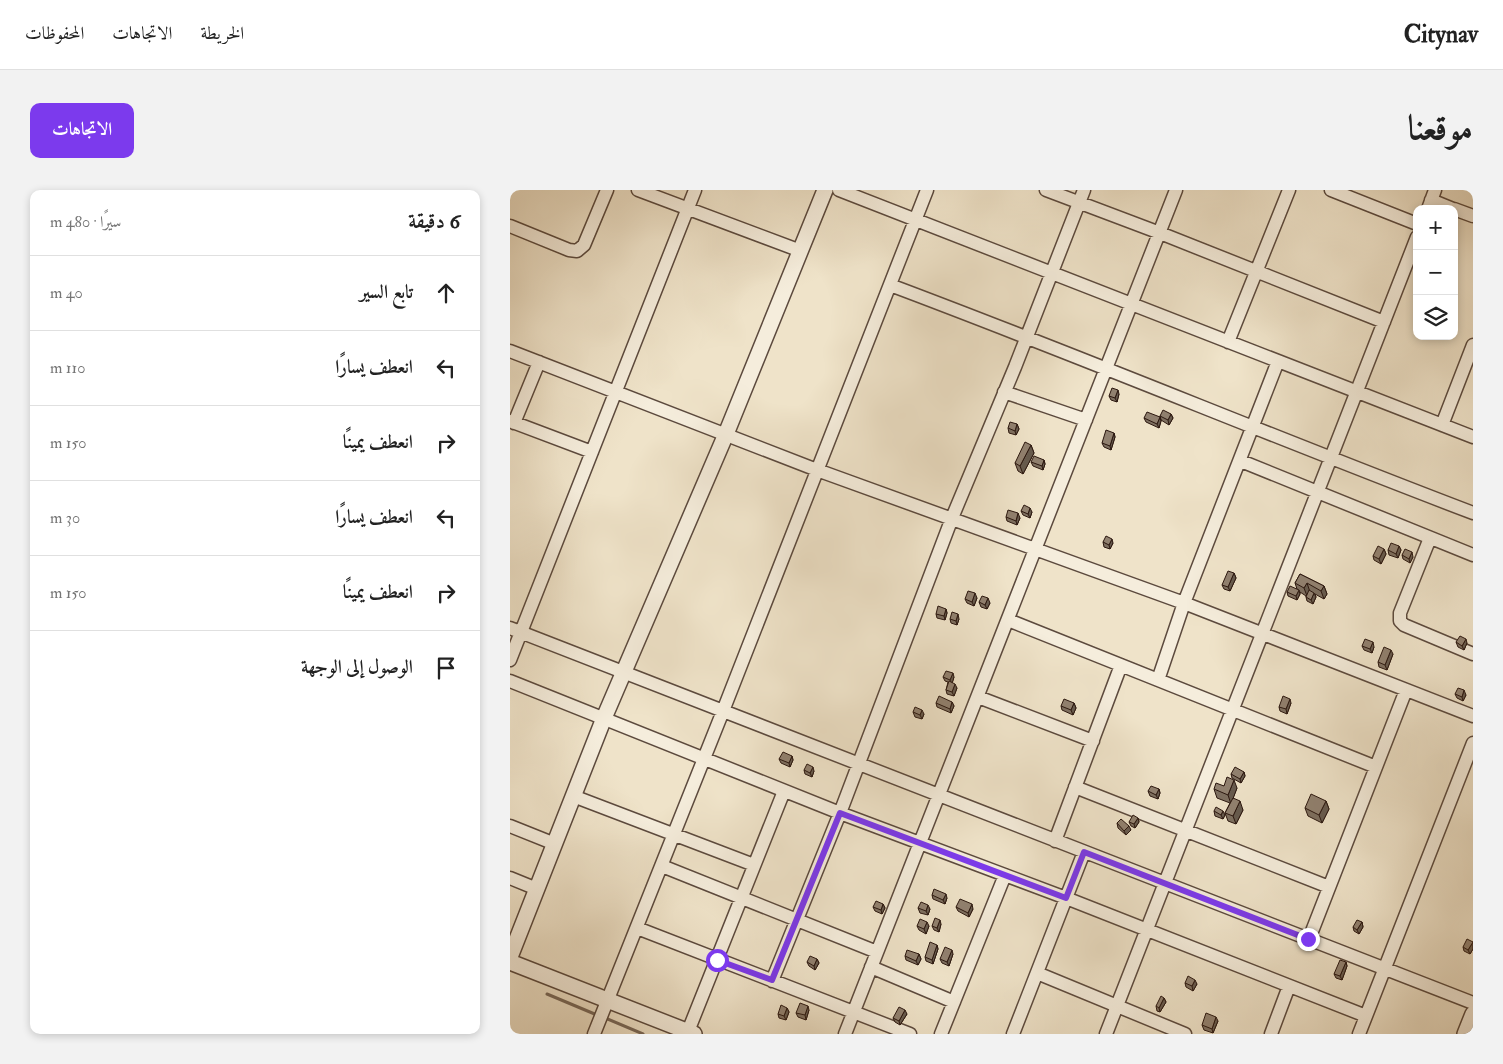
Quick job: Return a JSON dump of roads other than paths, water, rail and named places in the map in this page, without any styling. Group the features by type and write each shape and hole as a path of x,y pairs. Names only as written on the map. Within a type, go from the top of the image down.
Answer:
{"street":[{"path":"510,226 568,250 577,251 584,245 607,190"},
{"path":"638,190 801,251"},
{"path":"510,660 516,630 592,452 695,190"},
{"path":"510,957 604,718 726,434 825,190"},
{"path":"839,190 1473,437"},
{"path":"594,1034 662,866 927,190"},
{"path":"1046,190 1160,232 1384,322"},
{"path":"772,980 840,813 952,518 1084,190"},
{"path":"845,1034 1176,190"},
{"path":"1228,342 1289,190"},
{"path":"1331,190 1346,193 1413,222"},
{"path":"1432,200 1444,205"},
{"path":"1458,210 1473,216"},
{"path":"1106,1034 1413,247"},
{"path":"890,285 1473,513"},
{"path":"1442,425 1473,345"},
{"path":"510,351 817,470 1184,603 1473,716"},
{"path":"1158,680 1184,603 1241,461 1278,361"},
{"path":"539,362 512,422 592,452"},
{"path":"1004,392 1086,420"},
{"path":"1241,461 1473,555"},
{"path":"1430,538 1400,613 1400,621 1404,625 1473,654"},
{"path":"1008,620 1376,767"},
{"path":"516,630 1473,1003"},
{"path":"1056,841 1121,666"},
{"path":"510,681 840,813 1066,898 1366,1016"},
{"path":"1308,939 1406,690"},
{"path":"978,697 1093,741"},
{"path":"1359,1034 1473,743"},
{"path":"1075,787 1329,887"},
{"path":"510,962 690,1033 784,790"},
{"path":"573,796 754,866"},
{"path":"510,826 555,844"},
{"path":"1013,1034 1084,852"},
{"path":"662,866 877,952"},
{"path":"941,1034 1006,875"},
{"path":"510,878 537,889"},
{"path":"637,928 910,1034"},
{"path":"871,967 954,1002"},
{"path":"1037,973 1185,1034"},
{"path":"1271,1034 1289,986"},
{"path":"1465,1034 1473,1014"}],"waterway":[{"path":"547,994 597,1015"},
{"path":"603,1017 643,1034"}]}
